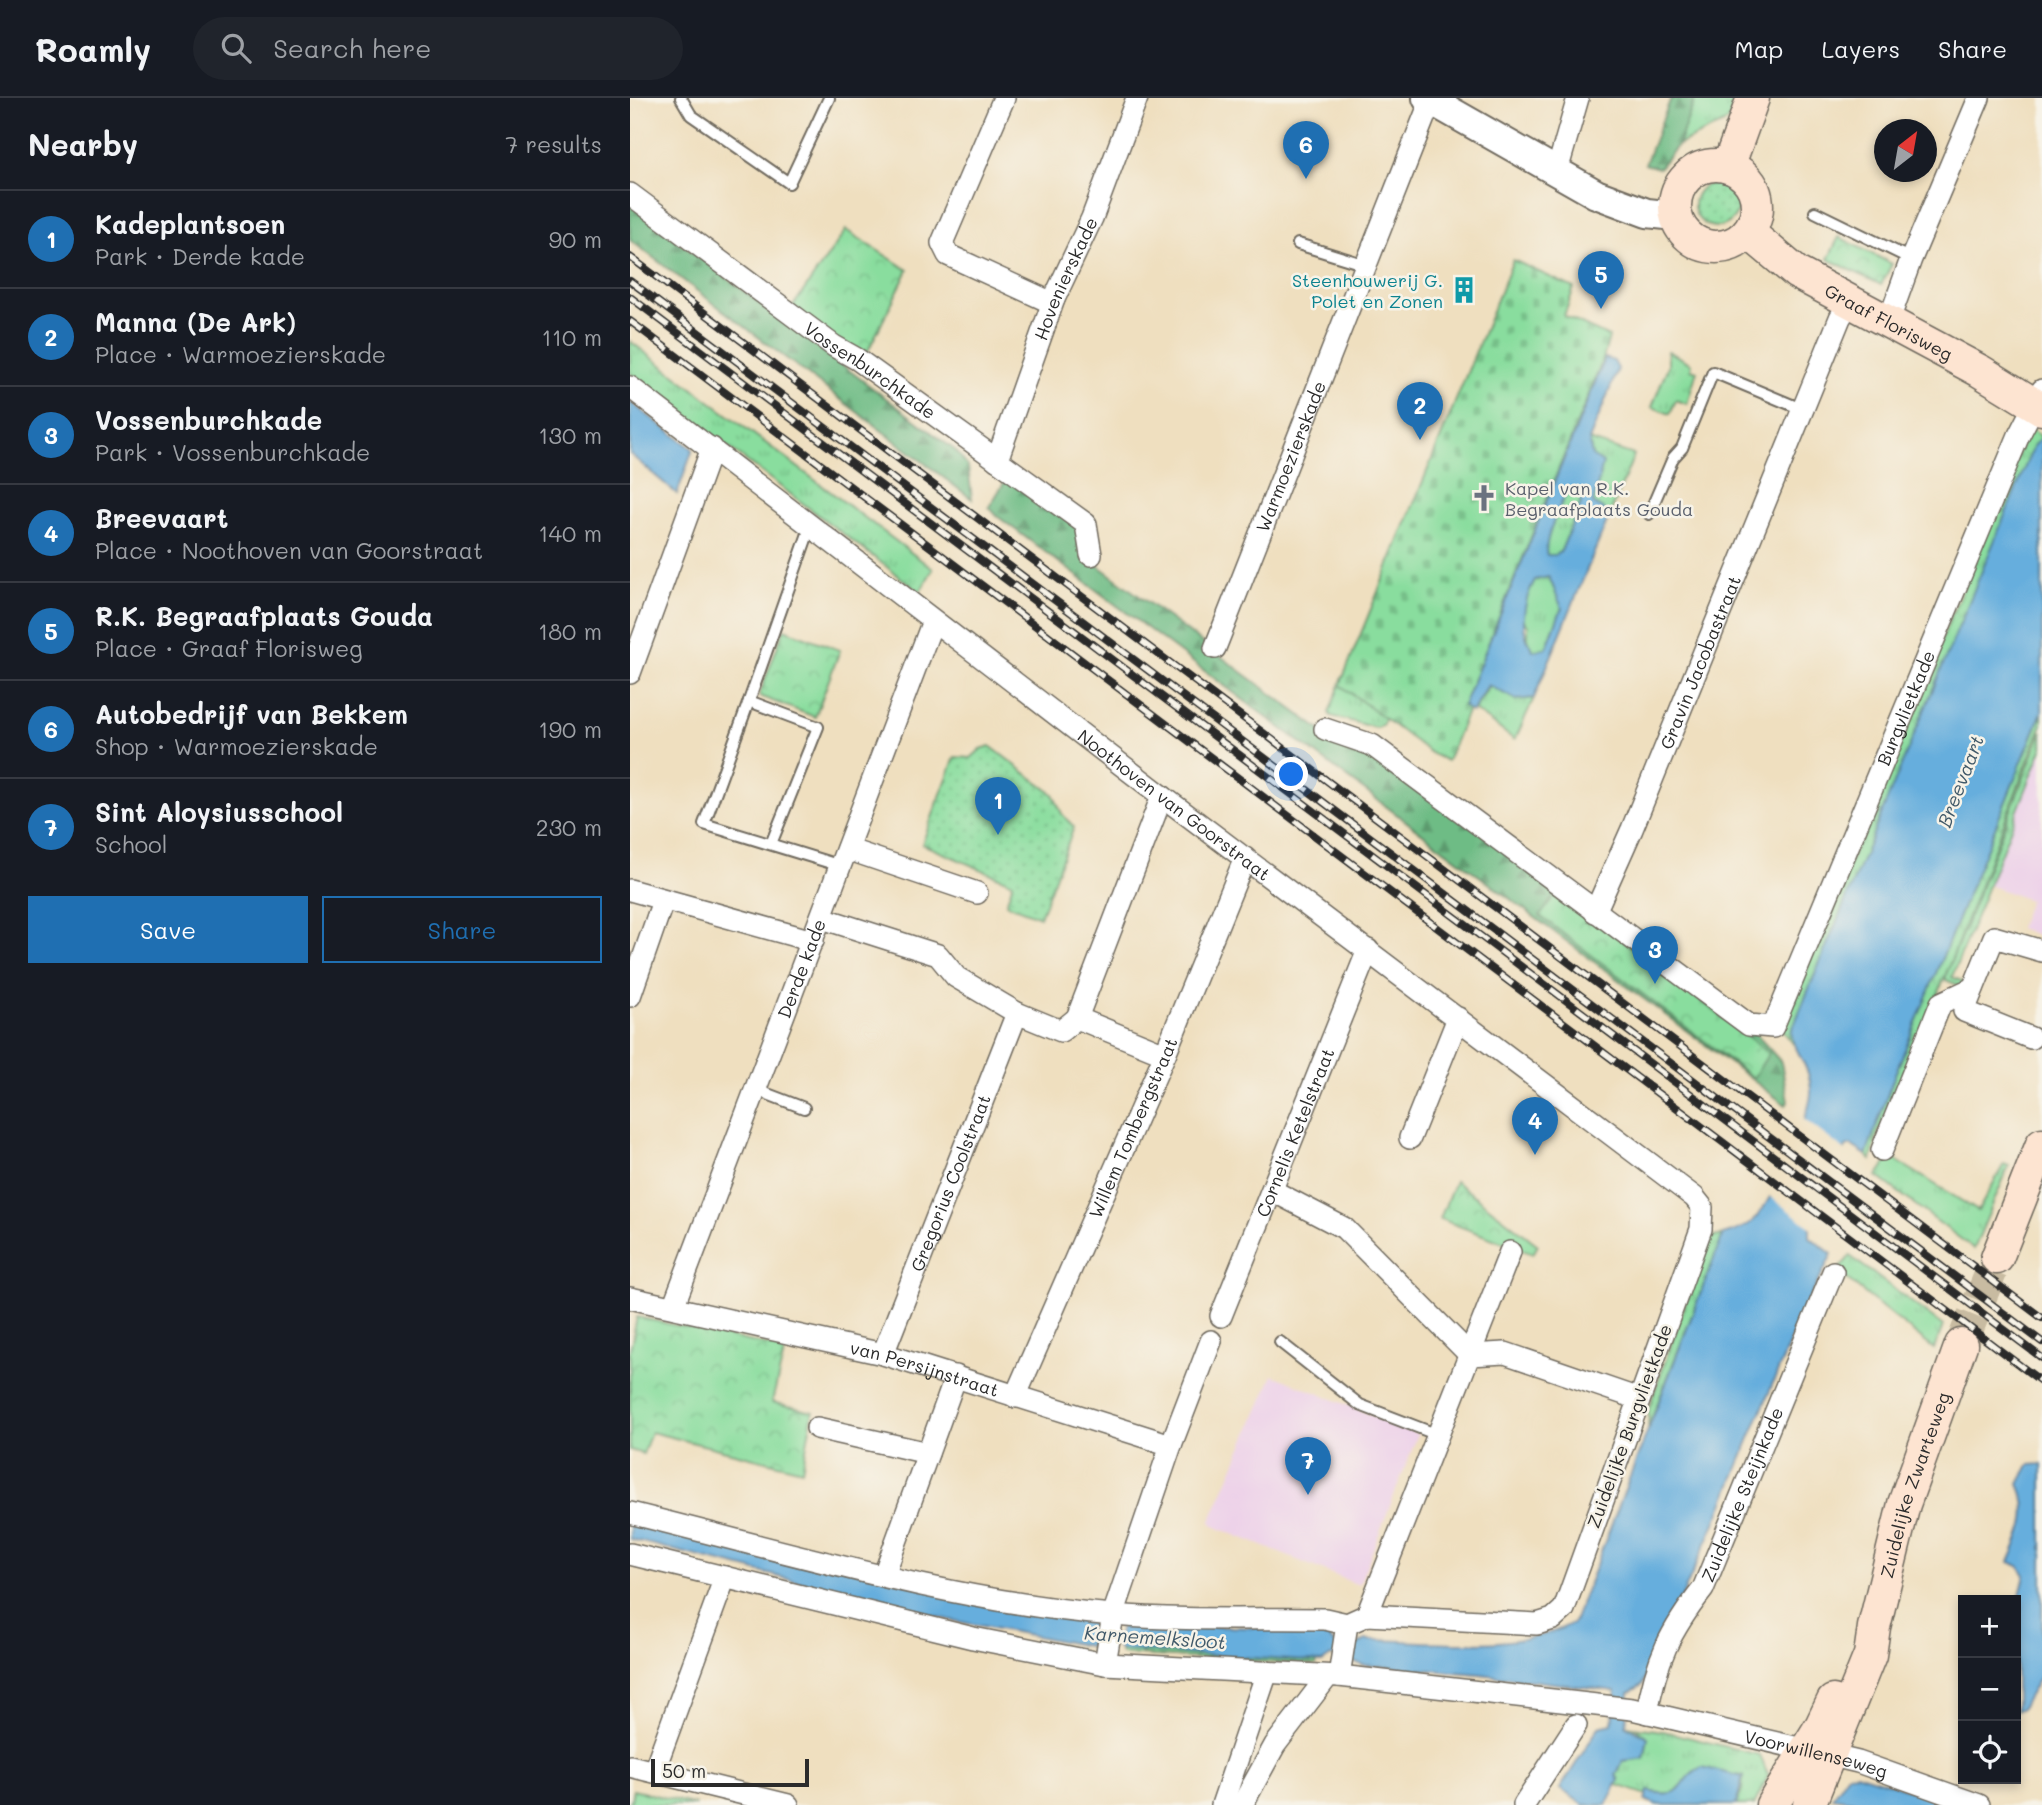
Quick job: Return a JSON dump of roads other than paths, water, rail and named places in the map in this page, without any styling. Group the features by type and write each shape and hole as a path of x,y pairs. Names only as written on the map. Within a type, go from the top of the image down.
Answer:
{"main road":[{"path":"1728,167 1753,98"},
{"path":"1707,166 1728,167 1748,180 1756,194 1757,210 1748,232 1725,246 1707,246 1691,238 1676,216 1677,194 1688,176 1707,166"},
{"name":"Graaf Florisweg","path":"1748,232 1797,273 1849,303 2039,401"},
{"path":"1997,1258 2042,1144"},
{"name":"Zuidelijke Zwarteweg","path":"1817,1753 1821,1726 1857,1649 1874,1627 1904,1504 1961,1345"},
{"path":"1772,1805 1817,1753"},
{"path":"1809,1805 1817,1753"}],"street":[{"path":"1003,98 942,243 948,255 1048,301 1054,299"},
{"name":"Hovenierskade","path":"997,460 1054,299 1092,218 1137,98"},
{"path":"1557,171 1578,98"},
{"path":"1888,323 1911,259 1979,98"},
{"path":"1429,99 1596,194 1631,208 1676,216"},
{"name":"Warmoezierskade","path":"1215,648 1429,99"},
{"name":"Vossenburchkade","path":"630,194 834,346 857,359 1086,524 1091,555"},
{"name":"Gravin Jacobastraat","path":"1595,912 1849,303"},
{"name":"Noothoven van Goorstraat","path":"630,387 1162,796 1694,1197 1702,1208 1700,1229"},
{"name":"Burgvlietkade","path":"1595,912 1749,1025 1773,1027 2039,401"},
{"path":"630,673 712,448"},
{"name":"Derde kade","path":"673,1307 933,621"},
{"path":"1325,729 1372,745 1595,912"},
{"path":"821,918 938,955 956,977 1017,1013 1061,1031 1077,1018 1162,796"},
{"path":"844,858 976,893"},
{"name":"Willem Tombergstraat","path":"1015,1397 1165,1054 1245,858"},
{"path":"630,890 813,941"},
{"path":"630,996 663,901"},
{"path":"2031,1038 1964,1011 1994,937 2042,951"},
{"name":"Cornelis Ketelstraat","path":"1221,1316 1368,950"},
{"path":"1882,1150 1941,1003 1973,988"},
{"name":"Gregorius Coolstraat","path":"883,1353 1017,1013"},
{"path":"1077,1018 1165,1054"},
{"path":"1410,1138 1458,1018"},
{"path":"1273,1191 1344,1228 1470,1355 1505,1353 1639,1399"},
{"name":"Zuidelijke Burgvlietkade","path":"1367,1615 1524,1624 1553,1619 1563,1609 1700,1229"},
{"path":"1242,1805 1275,1745 1367,1615 1510,1252"},
{"name":"Zuidelijke Steijnkade","path":"1620,1708 1652,1683 1674,1626 1703,1589 1833,1272"},
{"name":"van Persijnstraat","path":"630,1298 883,1353 1171,1445"},
{"path":"1109,1639 1171,1445 1210,1341"},
{"path":"884,1575 956,1376"},
{"path":"817,1428 928,1453"},
{"path":"630,1513 884,1575 998,1598 1109,1639 1266,1672 1340,1656 1620,1708"},
{"path":"630,1554 973,1638 1109,1639 1325,1619 1340,1656"},
{"path":"653,1771 725,1577"},
{"path":"1222,1805 1266,1672"},
{"name":"Voorwillenseweg","path":"1620,1708 1875,1767 1979,1805"},
{"path":"1524,1805 1576,1726"},
{"path":"630,1766 778,1804"}],"lane":[{"path":"681,98 691,115 789,183 829,98"},
{"path":"1815,212 1911,259"},
{"path":"1298,244 1366,265"},
{"path":"1649,514 1673,458 1682,448 1713,372 1804,410"},
{"path":"811,525 704,824 771,844 844,858"},
{"path":"749,701 818,727 771,844"},
{"path":"757,1090 804,1108"},
{"path":"1280,1342 1360,1405 1437,1435"}],"water":[{"path":"1605,358 1614,361 1618,369 1589,440 1592,456 1603,463 1593,503 1610,514 1534,698 1516,700 1488,685 1472,712 1463,706","holes":["1578,490 1581,503 1561,551 1555,555 1547,555 1547,542 1561,504 1568,491","1549,577 1562,608 1546,648 1534,651 1524,626 1525,607 1535,580"]},
{"path":"630,402 693,449 677,494 630,454"},
{"name":"Karnemelksloot","path":"2042,437 2042,712 1895,1074 1866,1155 1851,1145 1846,1147 1810,1227 1810,1237 1832,1254 1799,1320 1715,1523 1642,1685 1629,1693 1626,1726 1648,1737 1644,1758 1623,1761 1616,1775 1619,1780 1606,1805 1584,1805 1560,1789 1599,1727 1612,1724 1616,1691 1480,1674 1363,1665 1331,1656 1322,1662 1120,1650 1115,1645 1122,1624 1264,1628 1329,1637 1333,1643 1356,1646 1366,1640 1501,1642 1552,1632 1574,1622 1723,1235 1753,1221 1779,1180 1797,1140 1809,1104 1811,1084 1791,1032 2034,445"},
{"path":"2042,1464 2042,1673 2021,1708 2020,1595 2025,1575 2019,1566 2009,1562 2021,1533 2025,1514 2019,1484 2029,1465"},
{"path":"630,1521 1102,1622 1099,1648 950,1620 630,1539"},
{"path":"1702,1767 1743,1777 1736,1805 1658,1805 1645,1800 1648,1791 1677,1791 1693,1772"},
{"path":"1856,1773 1957,1805 1880,1805 1832,1797 1848,1774"}],"tunnel":[{"path":"1961,1345 1997,1258"}],"railway":[{"path":"630,257 2042,1318"},
{"path":"630,281 2042,1342"},
{"path":"630,297 2042,1358"},
{"path":"630,321 2042,1382"}],"place":[{"name":"Autobedrijf van Bekkem","path":"1306,179"},
{"name":"Steenhouwerij G. Polet en Zonen","path":"1464,290"},
{"name":"R.K. Begraafplaats Gouda","path":"1601,309"},
{"name":"Manna (De Ark)","path":"1420,440"},
{"name":"Kapel van R.K. Begraafplaats Gouda","path":"1484,498"},
{"name":"Kadeplantsoen","path":"998,835"},
{"name":"Vossenburchkade","path":"1655,984"},
{"name":"Breevaart","path":"1535,1155"},
{"name":"Sint Aloysiusschool","path":"1308,1495"}]}
